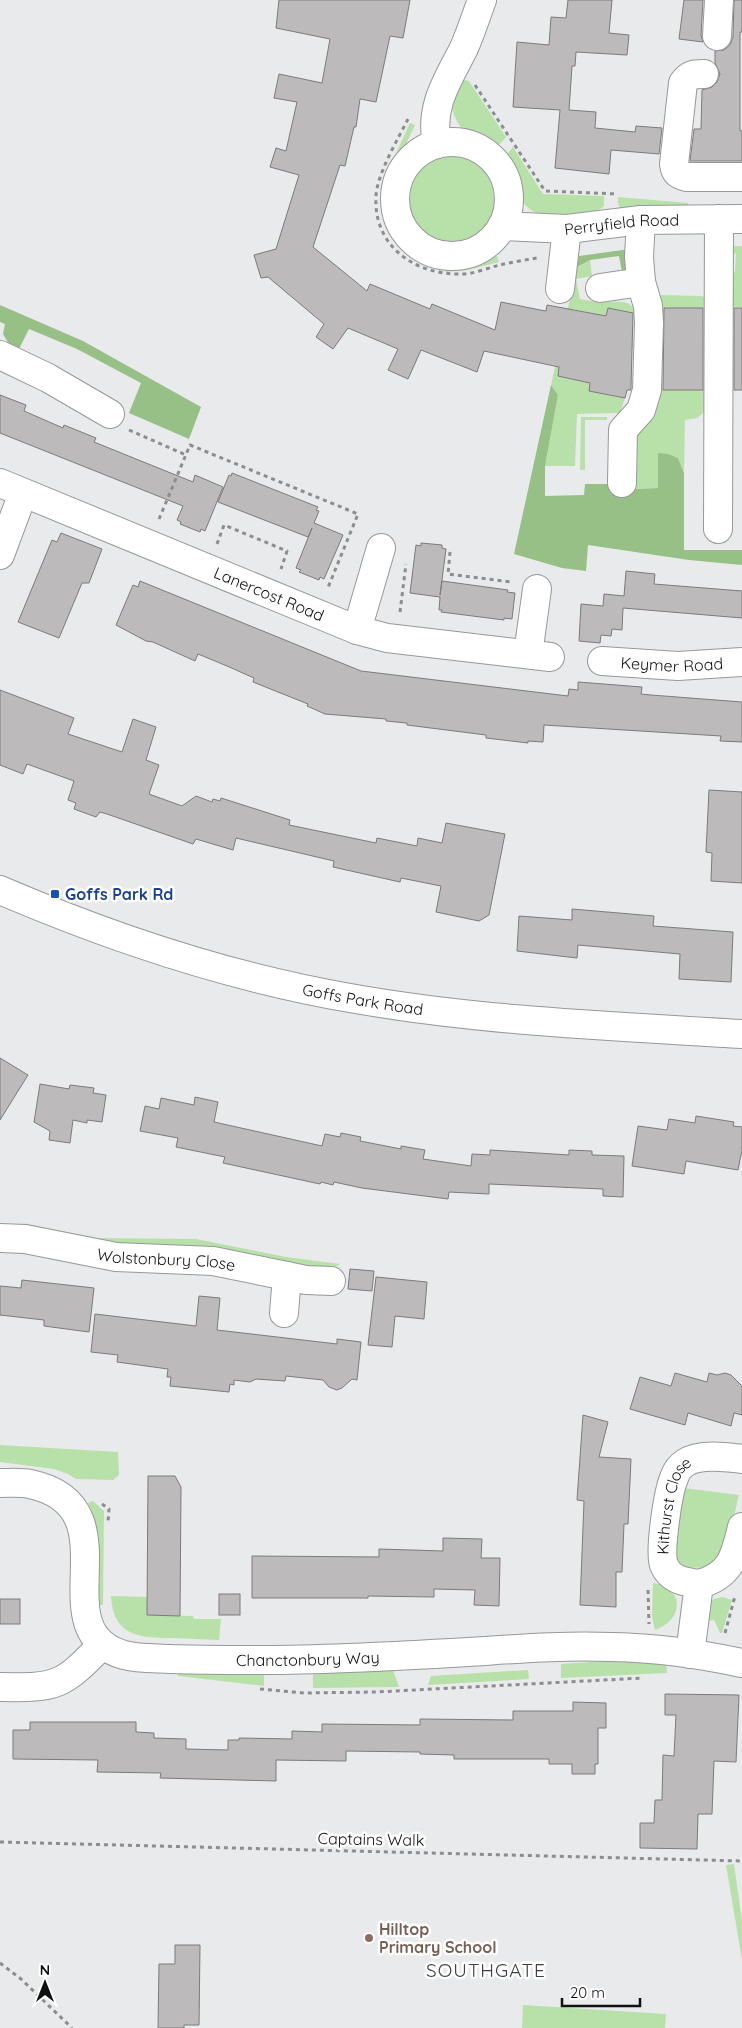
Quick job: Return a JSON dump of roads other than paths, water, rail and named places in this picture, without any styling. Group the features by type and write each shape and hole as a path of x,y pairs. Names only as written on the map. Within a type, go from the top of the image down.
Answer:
{"street":[{"path":"437,144 434,129 435,113 445,84 464,47 482,0"},
{"path":"718,36 719,0"},
{"path":"704,74 693,74 682,83 674,164 675,171 680,176 700,178 742,177"},
{"path":"458,142 477,147 492,158 503,173 509,190 508,209 502,226 491,241 475,251 457,256 439,254 422,247 407,234 398,218 395,199 398,180 408,164 422,151 437,144 458,142"},
{"path":"700,178 720,219 718,529"},
{"name":"Perryfield Road","path":"502,226 567,229 641,220 720,219"},
{"path":"622,483 624,430 641,410 647,390 650,323 648,306 641,282 639,257 641,220"},
{"path":"560,289 567,229"},
{"path":"600,288 641,282"},
{"path":"0,355 48,378 110,414"},
{"path":"0,555 12,488"},
{"name":"Lanercost Road","path":"12,488 357,630 396,640 539,656 536,591"},
{"path":"357,630 381,548"},
{"name":"Keymer Road","path":"602,661 678,666 742,662"},
{"name":"Goffs Park Road","path":"0,890 169,954 229,972 349,998 403,1007 483,1016 742,1034"},
{"name":"Wolstonbury Close","path":"0,1238 25,1239 130,1259 213,1261 306,1280 331,1281"},
{"path":"284,1313 288,1276"},
{"name":"Kithurst Close","path":"711,1579 683,1582 675,1578 664,1565 662,1555 673,1479 680,1467 687,1461 701,1458 742,1459"},
{"path":"0,1483 28,1484 49,1489 65,1498 76,1511 82,1523 84,1538 86,1617 95,1636 102,1645 78,1670 56,1684 38,1688 0,1688"},
{"path":"690,1654 711,1579 736,1551 742,1527"},
{"name":"Chanctonbury Way","path":"102,1645 122,1654 141,1658 212,1660 316,1660 611,1646 651,1649 730,1660"}],"place":[{"name":"Goffs Park Rd","path":"55,894"},
{"name":"Hilltop Primary School","path":"369,1938"}],"district":[{"name":"SOUTHGATE","path":"486,1970"}]}
